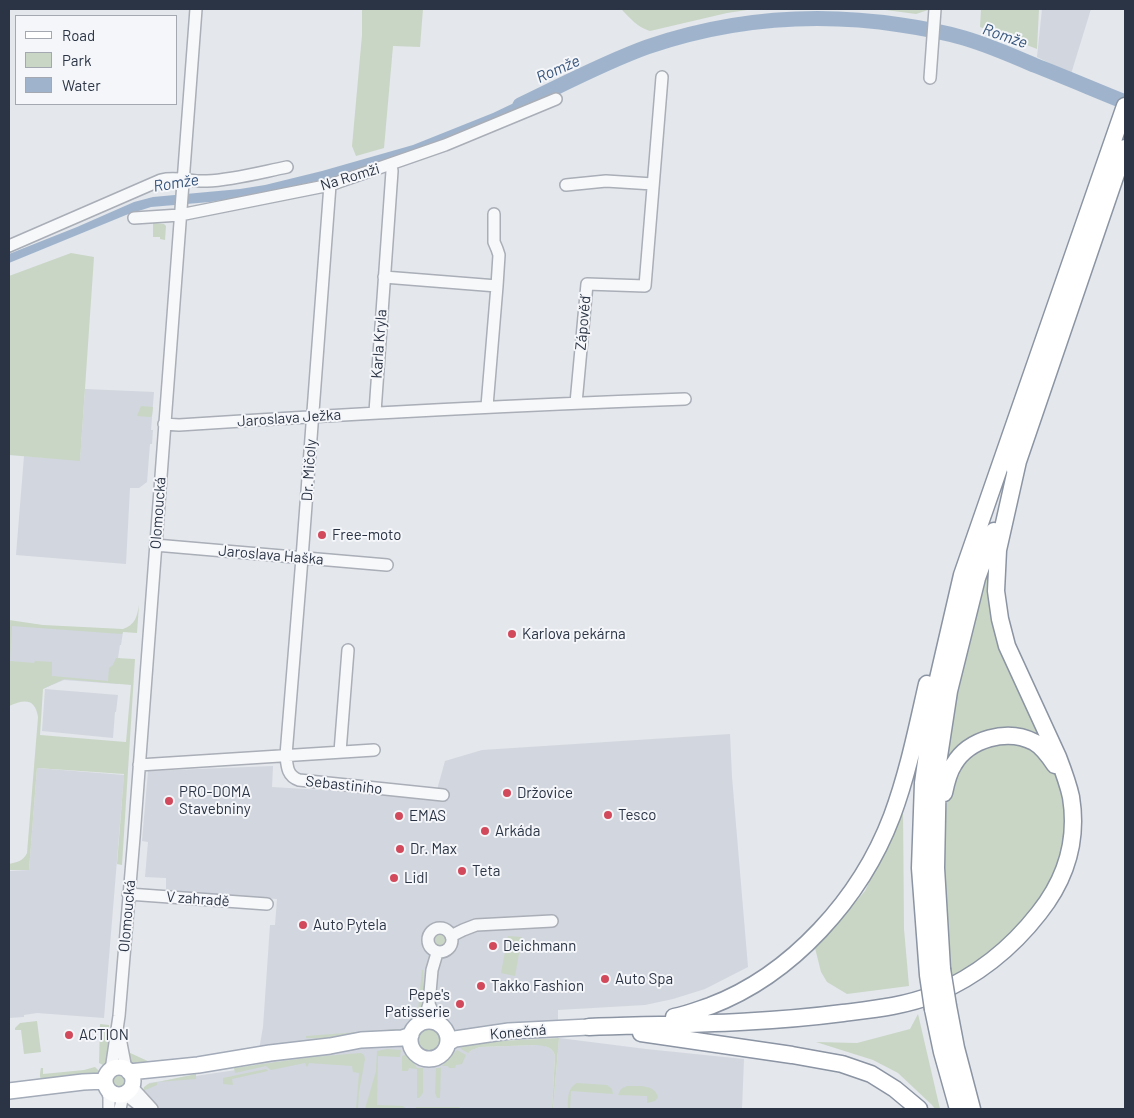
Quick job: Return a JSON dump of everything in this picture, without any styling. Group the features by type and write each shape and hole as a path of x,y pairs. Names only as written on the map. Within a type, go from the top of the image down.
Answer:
{"highway":[{"path":"610,1026 683,1016 742,992 780,966 807,943 834,914 872,860 892,816 905,775 930,671 962,575 1124,108"},
{"path":"935,972 938,763 948,691 977,578 1125,148"},
{"path":"589,1027 745,1022 821,1016 892,1007 936,994 961,982 982,969 1025,931 1051,896 1063,872 1071,848 1073,822 1071,797 1065,775 1007,646 1000,619 996,591 998,550 1018,461"},
{"path":"958,1109 942,1052 940,1008 920,868 923,783 937,683 962,575"},
{"path":"936,840 947,778 954,762 969,748 984,740 998,736 1009,736 1034,742 1045,751 1053,762 1071,797"},
{"path":"940,1008 956,1048 972,1109"},
{"path":"589,1027 709,1042 842,1064 871,1074 896,1090 919,1109"}],"main road":[{"path":"418,1025 439,1030 447,1048 440,1056 430,1059 421,1058 417,1055 411,1040 414,1030 418,1025"},
{"name":"Konečná","path":"439,1030 454,1032 509,1031 589,1027"},
{"path":"9,1091 83,1082 121,1085 195,1065 270,1053 411,1040"}],"street":[{"name":"Olomoucká","path":"109,1109 109,1097 121,1085 119,1016 196,9"},
{"path":"930,78 935,9"},
{"name":"Zápověď","path":"576,403 586,284 645,286 662,77"},
{"name":"Na Romži","path":"134,218 180,215 330,185 445,145 556,100"},
{"name":"Karla Kryla","path":"375,412 391,164"},
{"path":"9,246 161,180 174,178 182,182 211,181 287,167"},
{"path":"566,185 606,181 653,184"},
{"name":"Dr. Mičoly","path":"286,755 330,185"},
{"path":"487,406 499,255 494,242 494,214"},
{"path":"384,277 497,286"},
{"name":"Jaroslava Ježka","path":"164,424 487,406 685,399"},
{"name":"Jaroslava Haška","path":"155,545 387,565"},
{"path":"340,752 348,650"},
{"name":"Sebastiniho","path":"139,765 374,750"},
{"name":"Sebastiniho","path":"286,755 289,773 299,780 443,795"},
{"name":"V zahradě","path":"128,894 267,904"},
{"path":"451,936 476,926 552,921"},
{"path":"443,928 451,936 450,948 444,952 437,953 431,950 427,937 435,929 443,928"},
{"path":"437,953 432,970 428,1004 439,1030"},
{"path":"121,1085 144,1109"},
{"path":"121,1085 152,1109"}],"shaded area":[{"path":"1042,9 1091,9 1071,74 1037,57"},
{"path":"85,389 154,392 151,430 153,430 152,444 150,444 147,482 139,488 130,488 126,564 16,555 24,456 80,460"},
{"path":"10,623 123,632 118,658 120,658 118,684 64,680 9,703"},
{"path":"45,689 118,695 113,738 42,731"},
{"path":"730,734 748,967 705,989 673,999 645,1005 558,1010 558,1038 476,1042 468,1053 480,1047 543,1045 550,1048 555,1056 552,1109 131,1109 149,1083 256,1067 263,1027 270,925 275,925 277,899 166,891 166,878 145,877 148,842 142,841 148,771 273,766 272,787 435,797 445,761 482,750"},
{"path":"37,768 124,775 104,1018 37,1013 24,1015 24,1017 9,1018 9,871 29,870"},
{"path":"559,1038 744,1059 742,1109 553,1109"}],"green space":[{"path":"362,9 423,9 420,47 393,46 384,148 356,156 352,146 362,35"},
{"path":"621,9 754,9 727,13 650,31 637,25"},
{"path":"878,9 931,9 916,14"},
{"path":"981,9 1039,9 1037,49 980,27"},
{"path":"153,223 166,226 165,240 160,239 160,237 153,237"},
{"path":"71,253 94,257 80,461 9,455 9,276"},
{"path":"141,406 153,407 152,416 137,416"},
{"path":"988,566 989,584 1045,742 996,731 944,769 959,671"},
{"path":"139,605 137,633 123,632 122,634 12,626 10,661 52,662 52,676 108,681 109,668 113,665 116,658 135,659 122,865 117,864 124,774 37,768 29,870 9,870 9,864 20,861 27,853 38,717 31,703 19,702 9,706 9,620 43,625 123,629 133,623","holes":["64,679 131,685 126,742 40,735 43,689"]},
{"path":"997,743 1023,745 1046,759 1056,776 1062,793 1065,809 1065,834 1058,861 1050,881 1037,902 1009,935 988,953 951,978 947,953 943,837 948,792 963,762 975,752"},
{"path":"903,811 904,929 909,986 847,994 827,982 821,972 815,948 865,891"},
{"path":"438,934 442,934 446,940 442,946 438,946 434,942 434,938"},
{"path":"508,936 522,937 515,976 501,973"},
{"path":"422,970 424,994 422,1012 418,1010"},
{"path":"918,1014 940,1109 935,1109 898,1073 873,1060 816,1042 857,1043 910,1029"},
{"path":"37,1021 41,1052 24,1054 21,1030 15,1030 15,1028 20,1023"},
{"path":"100,1024 109,1025 110,1055 108,1062 103,1065 99,1063"},
{"path":"399,1029 400,1034 334,1039 306,1038 306,1036"},
{"path":"429,1029 437,1032 440,1040 437,1048 429,1051 421,1048 418,1040 421,1032"},
{"path":"559,1038 553,1109 555,1056 551,1049 537,1045 480,1047 468,1053 461,1049 459,1043"},
{"path":"387,1049 401,1050 400,1057 378,1056 377,1105 403,1106 406,1109 365,1109 376,1071 377,1051"},
{"path":"457,1050 466,1055 462,1064 456,1065 455,1068 441,1067 440,1098 437,1098 435,1093 436,1068 440,1068"},
{"path":"128,1052 152,1063 132,1063"},
{"path":"361,1053 365,1059 358,1109 356,1109 359,1073 353,1072 352,1066 309,1063 307,1067 305,1063 271,1070 266,1066 235,1073 234,1068 312,1057"},
{"path":"402,1056 410,1057 417,1068 423,1068 423,1093 419,1098 417,1098 417,1069 409,1068 408,1071 402,1071"},
{"path":"95,1067 99,1073 89,1077 42,1081 40,1076 41,1068 43,1068 43,1074 84,1070"},
{"path":"266,1069 268,1071 232,1079 233,1085 223,1084 223,1078"},
{"path":"115,1074 121,1074 125,1081 121,1088 115,1088 111,1084 111,1078"},
{"path":"196,1074 196,1079 158,1082"},
{"path":"157,1082 157,1085 143,1091 144,1087 148,1084"},
{"path":"577,1083 607,1085 612,1089 613,1094 571,1091 570,1109 568,1109 568,1098 571,1088"},
{"path":"627,1086 650,1088 658,1097 655,1101 647,1103 647,1096 618,1095 621,1089"},
{"path":"416,1107 459,1107 461,1109 415,1109"}],"water":[{"path":"535,93 539,101 422,149 331,178 248,196 210,202 151,207 126,215 9,263 9,254 134,202 153,197 265,185 322,171 413,145 493,113"}],"waterway":[{"name":"Romže","path":"520,105 614,60 678,37 741,24 805,19 869,21 917,27 956,36 999,50 1125,102"}],"place":[{"name":"Free-moto","path":"322,535"},
{"name":"Karlova pekárna","path":"512,634"},
{"name":"Držovice","path":"507,793"},
{"name":"PRO-DOMA Stavebniny","path":"169,801"},
{"name":"Tesco","path":"608,815"},
{"name":"EMAS","path":"399,816"},
{"name":"Arkáda","path":"485,831"},
{"name":"Dr. Max","path":"400,849"},
{"name":"Teta","path":"462,871"},
{"name":"Lidl","path":"394,878"},
{"name":"Auto Pytela","path":"303,925"},
{"name":"Deichmann","path":"493,946"},
{"name":"Auto Spa","path":"605,979"},
{"name":"Takko Fashion","path":"481,986"},
{"name":"Pepe's Patisserie","path":"460,1004"},
{"name":"ACTION","path":"69,1035"}]}
